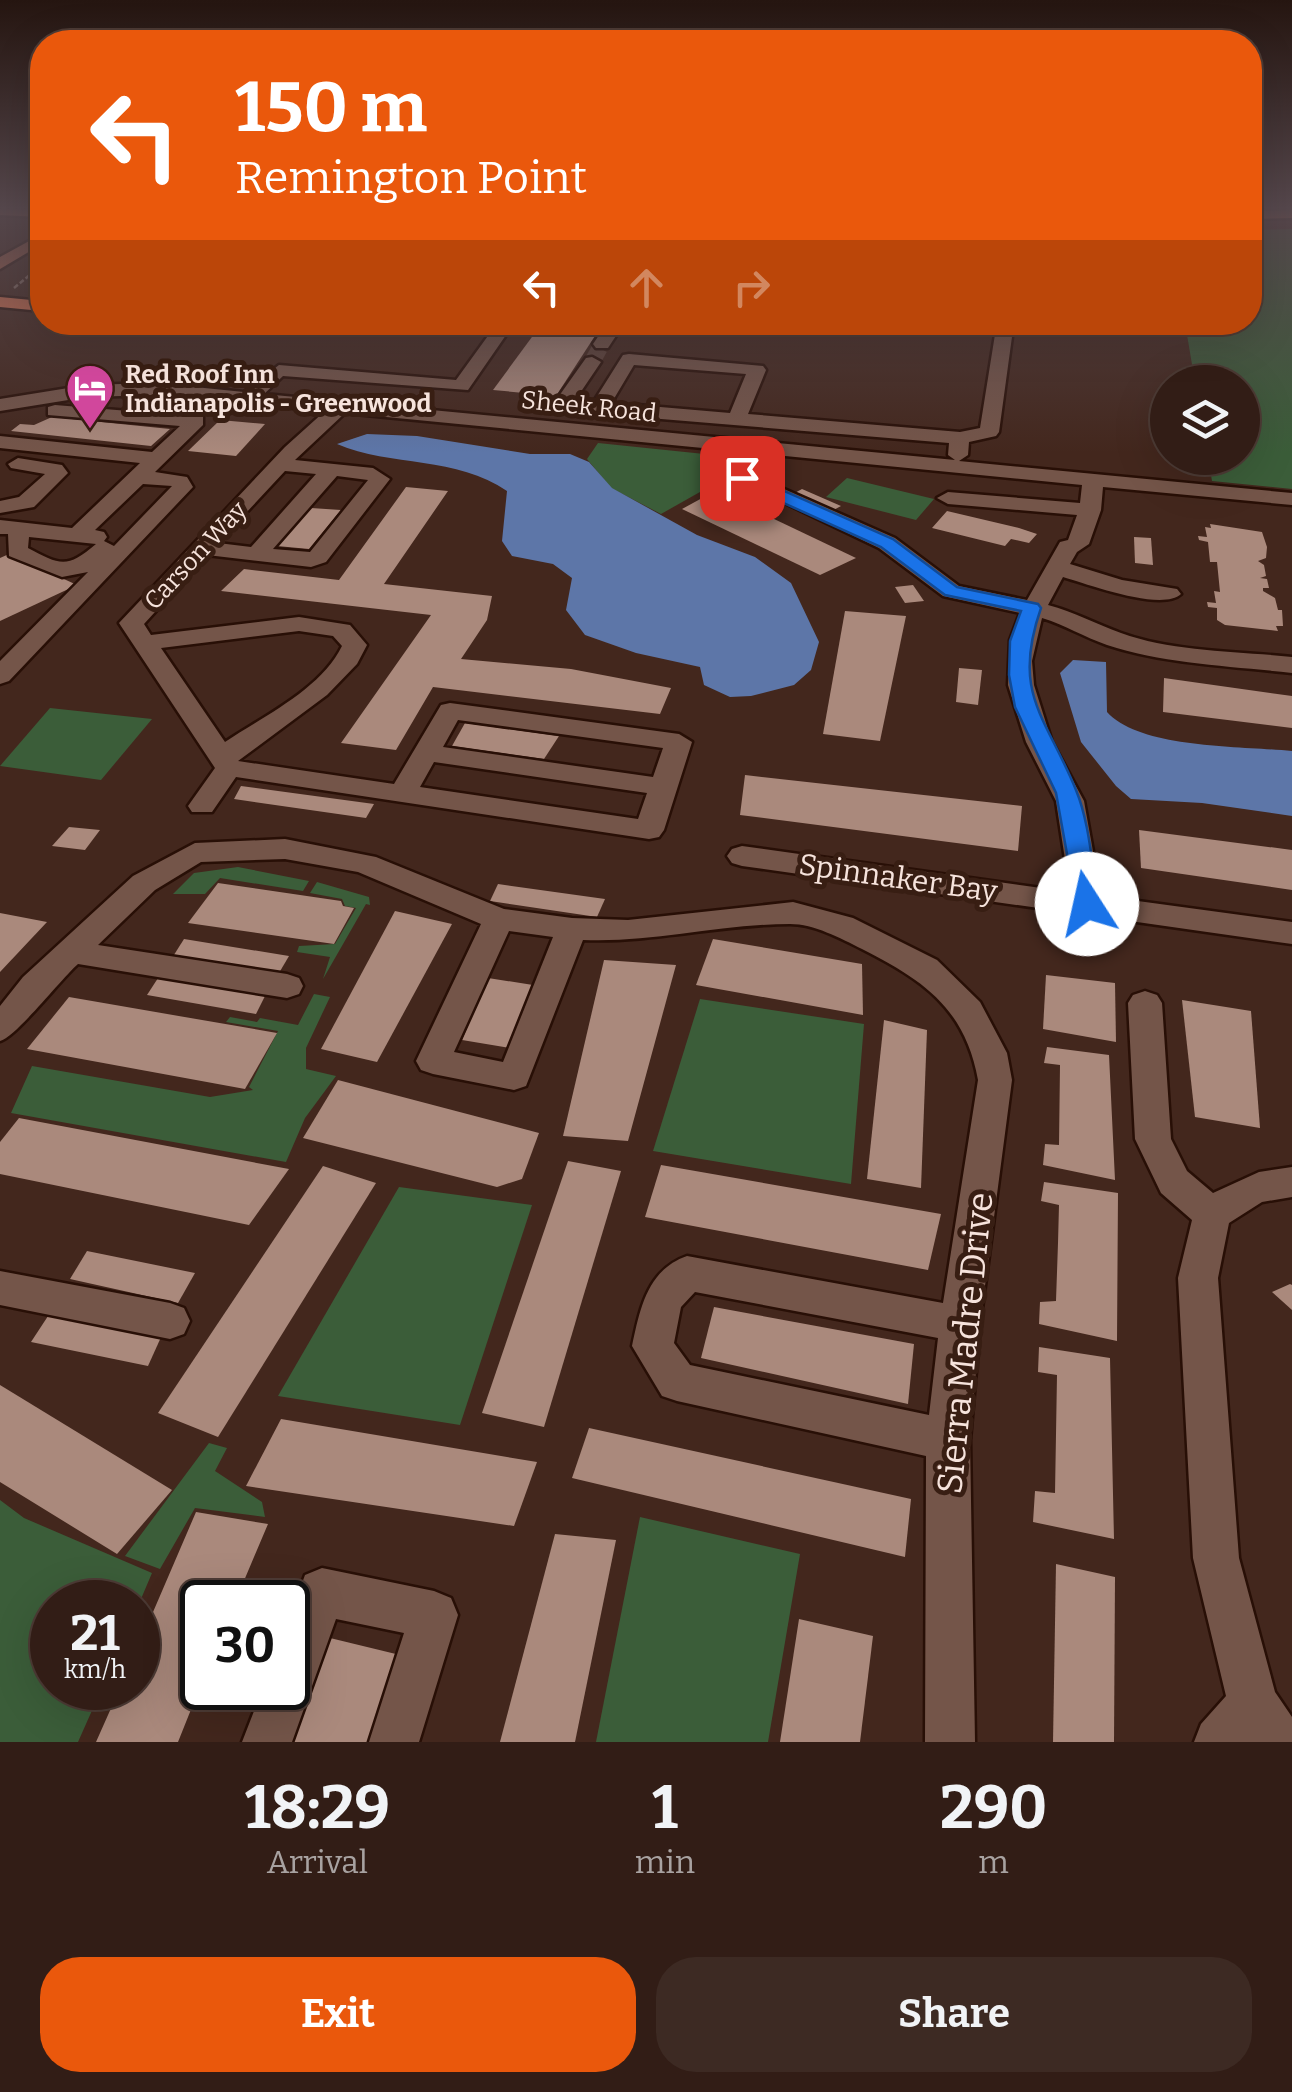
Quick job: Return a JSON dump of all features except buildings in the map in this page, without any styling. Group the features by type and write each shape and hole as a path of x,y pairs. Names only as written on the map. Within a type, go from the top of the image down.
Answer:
{"highway":[{"path":"0,302 30,305"}],"street":[{"path":"248,398 280,370 462,386 498,335"},
{"path":"602,344 608,335"},
{"path":"592,362 563,403 960,438 989,432 1004,335"},
{"path":"600,407 629,359 757,370 737,418"},
{"name":"Sheek Road","path":"16,407 87,391 155,390 1292,499"},
{"path":"0,428 16,407 196,422 77,535"},
{"name":"Carson Way","path":"226,762 131,622 280,464 341,407"},
{"path":"624,434 636,411"},
{"path":"956,468 960,438"},
{"path":"0,442 156,459"},
{"path":"0,462 55,469 58,473 7,518"},
{"path":"203,548 304,560 318,557 380,479 373,474 280,464"},
{"path":"258,554 332,469"},
{"path":"7,518 17,551 54,570 73,571 122,540 183,488 180,481 138,477"},
{"path":"742,478 887,543 951,591 1032,608 1077,621 1113,639 1166,651 1292,665"},
{"path":"1069,479 1079,509 1078,544 1062,557 1032,608 1020,641 1018,675 1024,707 1067,793 1087,904"},
{"path":"1079,509 1094,481"},
{"path":"948,498 1079,509"},
{"path":"7,518 77,535 122,540"},
{"path":"0,676 122,540"},
{"path":"1062,557 1119,587 1169,594"},
{"path":"1077,621 1119,587"},
{"path":"145,642 299,624 342,630 355,644 352,658 226,762 202,806"},
{"path":"226,762 402,794 649,830 679,742 450,712 402,794"},
{"path":"426,753 664,787"},
{"name":"Sierra Madre Drive","path":"74,952 144,883 195,853 285,849 365,864 499,919 572,929 628,931 794,913 842,926 926,968 968,1011 990,1053 995,1080 992,1124 960,1324 948,1440 950,1742"},
{"name":"Spinnaker Bay","path":"742,856 1292,933"},
{"path":"499,919 433,1061 514,1077 572,929"},
{"path":"0,1029 35,985 74,952 287,986"},
{"path":"1145,1003 1153,1139 1174,1182 1212,1215"},
{"path":"1220,1742 1266,1723 1216,1558 1198,1278 1212,1215 1232,1198 1267,1182 1292,1182"},
{"path":"948,1440 678,1382 653,1346 662,1300 687,1274 960,1324"},
{"path":"0,1288 170,1321"},
{"path":"310,1625 322,1592 434,1615 394,1742"},
{"path":"267,1742 279,1710"}],"green space":[{"path":"1262,290 1292,290 1292,489 1212,481 1211,475 1260,475 1260,365 1192,365 1187,335 1262,335"},
{"path":"598,443 743,458 739,470 661,514 611,488 587,459"},
{"path":"847,478 934,499 916,520 826,497"},
{"path":"50,708 152,719 101,780 0,766"},
{"path":"238,867 309,881 303,891 220,878 205,894 173,894 194,873"},
{"path":"317,882 369,897 370,905 366,904 323,979 330,957 297,952 299,946 335,944 356,908 345,906 342,899 310,893"},
{"path":"314,994 330,997 306,1048 306,1069 336,1076 305,1118 286,1162 11,1113 32,1066 210,1097 253,1090 249,1087 278,1031 226,1022 230,1017 257,1022 260,1018 298,1025"},
{"path":"700,999 864,1024 851,1184 653,1151"},
{"path":"399,1187 532,1205 460,1425 278,1396"},
{"path":"209,1443 227,1448 215,1471 262,1502 265,1517 195,1508 160,1569 125,1556"},
{"path":"0,1500 24,1518 152,1573 149,1580 30,1580 30,1710 92,1710 78,1742 0,1742"},
{"path":"640,1517 800,1554 768,1742 596,1742"}],"water":[{"path":"367,434 417,436 530,454 570,454 589,462 612,488 697,535 755,557 791,583 819,642 811,670 794,685 730,697 704,685 700,667 636,653 585,635 566,610 572,578 553,564 512,556 502,541 507,491 467,472 337,444"},
{"path":"1073,660 1106,662 1107,712 1143,733 1194,744 1292,751 1292,816 1202,803 1131,799 1081,742 1060,673"}],"tunnel":[{"path":"592,362 602,344"}],"place":[{"name":"Red Roof Inn Indianapolis - Greenwood","path":"90,430"}],"route":[{"path":"742,478 887,543 951,591 988,602 1032,608 1020,641 1018,675 1024,707 1067,793 1087,904"}]}
